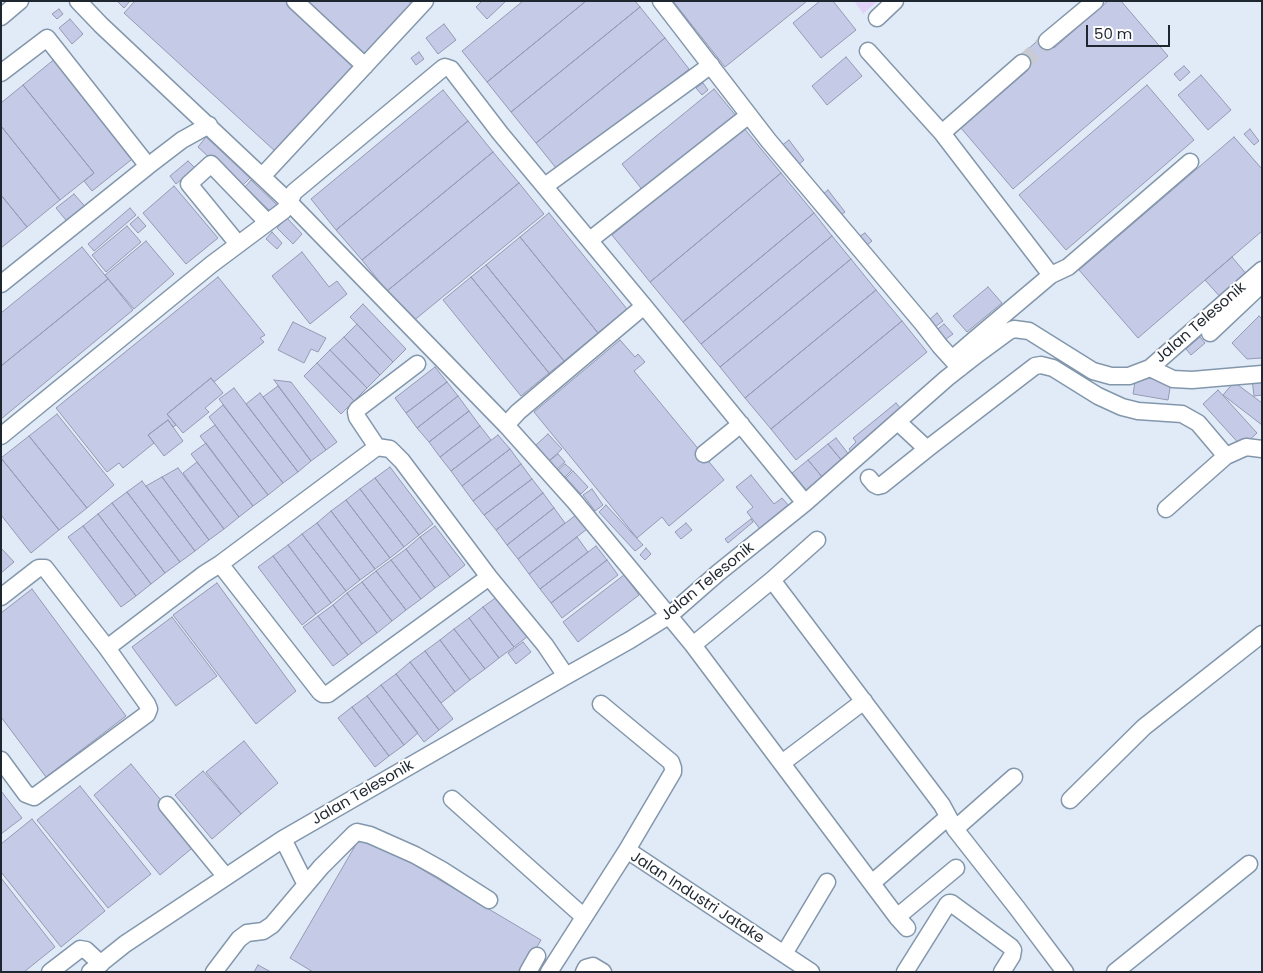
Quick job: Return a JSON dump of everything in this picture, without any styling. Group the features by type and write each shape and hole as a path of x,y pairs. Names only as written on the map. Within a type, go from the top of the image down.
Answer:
{"street":[{"path":"1,17 20,1"},
{"path":"295,1 365,66"},
{"path":"261,175 268,170 425,1"},
{"path":"661,1 768,140 956,364 974,340 1052,275 1068,267 1190,162"},
{"path":"877,18 894,1"},
{"path":"1047,41 1095,1"},
{"path":"80,2 289,202 506,425 575,502 694,645 902,922 956,868"},
{"path":"1,74 46,38 148,166"},
{"path":"868,52 942,133 1052,275"},
{"path":"942,133 1022,63"},
{"path":"545,186 711,65"},
{"path":"1,436 212,264 283,210 294,192 445,67 452,69 500,133 805,503"},
{"path":"590,240 749,115"},
{"path":"1,284 182,140 209,125"},
{"path":"238,244 189,184 211,164 268,222"},
{"name":"Jalan Telesonik","path":"97,969 125,944 283,839 630,640 670,615 718,573 805,503 898,422 956,364 979,352 1009,331 1014,329 1029,331 1093,371 1111,376 1129,376 1150,368 1208,332 1262,270"},
{"path":"1208,332 1262,284"},
{"path":"506,425 518,412 644,306"},
{"path":"377,447 357,417 356,412 417,364"},
{"path":"869,478 874,484 882,486 1034,366 1041,365 1053,368 1098,396 1122,407 1138,411 1182,414 1198,423 1226,456"},
{"path":"1150,368 1173,379 1192,380 1262,374"},
{"path":"898,422 927,449"},
{"path":"704,454 740,424"},
{"path":"107,648 377,447 390,448 402,461 489,576 545,645 566,676"},
{"path":"1166,509 1226,456 1246,447 1262,449"},
{"path":"694,645 818,540"},
{"path":"220,564 320,692 324,694 328,694 489,576"},
{"path":"1,597 37,569 45,568 107,648 149,709 147,714 34,797 26,794 1,760"},
{"path":"772,580 1065,972"},
{"path":"1070,800 1144,727 1262,634"},
{"path":"782,763 864,701"},
{"path":"601,704 670,762 673,768 673,772 627,850"},
{"path":"872,883 1014,777"},
{"path":"452,799 584,917"},
{"path":"167,805 226,877"},
{"path":"214,972 239,939 247,933 264,931 272,925 348,839 354,834 361,832 415,855 489,900"},
{"path":"283,839 306,885"},
{"name":"Jalan Industri Jatake","path":"549,972 627,850 811,972"},
{"path":"1115,972 1249,864"},
{"path":"784,954 827,882"},
{"path":"905,972 949,903 1012,947 1012,956 1002,972"},
{"path":"50,972 80,949 86,950 97,969"},
{"path":"528,972 537,956"},
{"path":"584,972 586,968 593,966 603,972"}],"shaded area":[{"path":"1,1 854,1 863,14 878,1 1262,1 1262,972 1,972"},
{"path":"854,1 878,1 863,14"}],"building":[{"path":"117,1 130,1 124,8"},
{"path":"135,1 287,1 356,64 276,152 124,13"},
{"path":"301,1 408,1 412,4 363,58"},
{"path":"482,1 506,1 487,19 476,7"},
{"path":"523,1 586,1 487,82 462,51"},
{"path":"586,1 635,1 640,7 511,112 487,82"},
{"path":"673,1 807,1 725,67"},
{"path":"820,1 833,1 856,30 821,58 793,23"},
{"path":"1108,1 1121,1 1168,56 1013,189 961,128 1028,70 1018,58 1043,36 1054,48"},
{"path":"640,7 665,38 536,143 511,112"},
{"path":"59,9 63,14 57,19 52,14"},
{"path":"70,19 83,34 72,44 59,28"},
{"path":"444,24 456,40 438,54 426,38"},
{"path":"665,38 689,69 560,173 536,143"},
{"path":"419,52 424,59 416,65 411,58"},
{"path":"57,57 136,156 92,191 84,181 94,173 23,85"},
{"path":"846,57 862,76 827,105 812,86"},
{"path":"1184,66 1190,72 1180,81 1174,74"},
{"path":"1201,75 1231,110 1208,130 1178,95"},
{"path":"703,83 708,90 702,95 696,88"},
{"path":"23,85 94,173 60,200 1,126 1,103"},
{"path":"1147,85 1194,140 1066,250 1019,195"},
{"path":"714,89 737,117 644,192 622,164"},
{"path":"443,90 468,121 336,230 311,199"},
{"path":"468,121 493,152 362,260 336,230"},
{"path":"1,126 60,200 27,227 1,195"},
{"path":"743,127 781,173 650,282 612,235"},
{"path":"1250,129 1259,141 1254,145 1244,134"},
{"path":"206,137 250,178 241,187 198,147"},
{"path":"1234,137 1262,169 1262,231 1138,338 1079,270"},
{"path":"789,140 804,160 797,166 781,146"},
{"path":"493,152 519,183 387,291 362,260"},
{"path":"188,161 195,168 176,184 170,176"},
{"path":"781,173 814,213 683,322 650,282"},
{"path":"251,180 277,205 271,212 245,187"},
{"path":"519,183 544,214 412,322 387,291"},
{"path":"174,186 218,238 186,264 143,213"},
{"path":"828,190 845,212 840,216 822,195"},
{"path":"74,194 88,210 70,225 56,208"},
{"path":"1,195 27,227 1,248"},
{"path":"130,208 136,215 94,251 88,244"},
{"path":"549,213 627,309 598,333 520,237"},
{"path":"814,213 832,236 701,344 683,322"},
{"path":"138,217 146,226 138,233 130,224"},
{"path":"287,218 302,234 293,244 277,228"},
{"path":"127,226 141,242 106,272 92,255"},
{"path":"272,232 282,243 277,249 266,239"},
{"path":"865,233 872,241 867,245 860,236"},
{"path":"832,236 851,259 720,367 701,344"},
{"path":"520,237 598,333 564,361 486,265"},
{"path":"146,241 174,274 134,309 105,275"},
{"path":"82,247 108,279 1,366 1,313"},
{"path":"302,252 329,287 337,281 347,294 310,324 272,276"},
{"path":"1232,257 1248,276 1222,299 1205,280"},
{"path":"851,259 876,290 745,398 720,367"},
{"path":"486,265 564,361 549,373 471,277"},
{"path":"218,277 265,335 260,338 264,342 214,382 211,378 167,414 176,425 173,427 168,420 148,435 154,443 123,468 119,463 107,472 56,408"},
{"path":"471,277 549,373 521,396 443,300"},
{"path":"108,279 133,310 1,419 1,366"},
{"path":"988,287 1002,303 967,332 953,316"},
{"path":"876,290 902,321 771,429 745,398"},
{"path":"363,304 406,349 393,362 350,317"},
{"path":"937,313 943,321 935,327 929,320"},
{"path":"1259,316 1262,319 1262,358 1247,359 1232,343"},
{"path":"902,321 927,352 796,460 771,429"},
{"path":"293,322 326,338 318,352 311,349 304,363 278,350"},
{"path":"357,324 393,362 380,375 344,337"},
{"path":"944,324 953,334 942,342 934,332"},
{"path":"344,337 380,375 367,388 330,350"},
{"path":"1200,337 1205,343 1191,355 1186,349"},
{"path":"620,340 635,357 638,354 645,362 634,371 724,480 669,526 662,517 637,538 534,412"},
{"path":"330,350 367,388 354,401 317,363"},
{"path":"317,363 354,401 341,414 304,376"},
{"path":"435,367 447,382 406,413 395,398"},
{"path":"1136,376 1171,382 1168,400 1133,394"},
{"path":"211,378 223,393 205,408 209,412 183,433 167,414"},
{"path":"1262,378 1262,395 1254,396 1252,379"},
{"path":"274,380 291,382 337,442 326,450"},
{"path":"447,382 458,396 417,428 406,413"},
{"path":"1234,382 1262,403 1262,425 1223,395"},
{"path":"278,386 326,450 311,461 263,397"},
{"path":"234,388 298,472 283,483 219,399"},
{"path":"1218,390 1257,433 1242,447 1203,404"},
{"path":"260,393 311,461 298,472 246,404"},
{"path":"458,396 469,411 429,442 417,428"},
{"path":"896,403 903,411 852,453 849,449 856,442 853,438"},
{"path":"223,405 283,483 268,495 209,417"},
{"path":"469,411 480,426 440,457 429,442"},
{"path":"57,414 114,485 87,508 29,436"},
{"path":"168,420 183,441 164,456 148,435"},
{"path":"215,425 268,495 253,506 200,436"},
{"path":"480,426 491,440 451,471 440,457"},
{"path":"548,434 562,449 549,461 535,446"},
{"path":"498,435 510,449 462,486 451,471"},
{"path":"29,436 87,508 59,530 1,458"},
{"path":"836,438 850,456 843,462 828,444"},
{"path":"206,443 253,506 239,517 191,454"},
{"path":"828,444 843,462 823,478 808,460"},
{"path":"510,449 521,464 473,501 462,486"},
{"path":"558,454 565,462 557,469 549,461"},
{"path":"1,458 59,530 31,553 1,515"},
{"path":"808,460 823,478 807,491 792,473"},
{"path":"197,462 239,517 224,529 183,473"},
{"path":"521,464 532,479 484,515 473,501"},
{"path":"565,464 572,470 565,477 558,470"},
{"path":"390,467 433,524 419,535 375,478"},
{"path":"178,468 224,529 209,540 162,477"},
{"path":"573,471 588,487 581,494 566,478"},
{"path":"751,475 774,504 782,498 789,506 760,529 747,512 753,507 736,487"},
{"path":"162,477 209,540 195,551 146,486"},
{"path":"375,478 419,535 404,547 360,489"},
{"path":"532,479 543,493 496,530 484,515"},
{"path":"142,481 195,551 180,562 127,492"},
{"path":"360,489 404,547 390,558 346,500"},
{"path":"592,489 603,505 595,511 583,495"},
{"path":"127,492 180,562 165,573 112,503"},
{"path":"543,493 554,508 507,545 496,530"},
{"path":"346,500 390,558 375,569 331,511"},
{"path":"112,503 165,573 151,584 98,514"},
{"path":"606,505 643,545 635,551 599,512"},
{"path":"554,508 565,523 518,559 507,545"},
{"path":"331,511 375,569 360,580 317,523"},
{"path":"98,514 151,584 136,596 83,526"},
{"path":"576,515 587,529 529,574 518,559"},
{"path":"751,519 753,522 728,543 725,539"},
{"path":"317,523 360,580 346,591 302,534"},
{"path":"686,523 692,530 681,539 675,532"},
{"path":"83,526 136,596 121,607 68,537"},
{"path":"435,526 465,565 450,577 420,537"},
{"path":"302,534 346,591 331,603 288,545"},
{"path":"420,537 450,577 435,588 406,549"},
{"path":"577,537 588,552 540,589 529,574"},
{"path":"288,545 331,603 316,614 273,556"},
{"path":"596,546 607,560 551,603 540,589"},
{"path":"1,548 14,562 1,573"},
{"path":"646,548 651,554 645,560 640,555"},
{"path":"406,549 435,588 421,599 391,560"},
{"path":"273,556 316,614 302,625 258,567"},
{"path":"391,560 421,599 406,610 376,571"},
{"path":"607,560 618,575 562,618 551,603"},
{"path":"376,571 406,610 392,621 362,582"},
{"path":"624,575 639,595 578,642 563,622"},
{"path":"362,582 392,621 377,633 347,593"},
{"path":"217,583 296,691 256,724 173,615"},
{"path":"32,589 126,716 46,777 1,717 1,613"},
{"path":"347,593 377,633 362,644 333,605"},
{"path":"498,596 528,636 514,647 483,607"},
{"path":"333,605 362,644 348,655 318,616"},
{"path":"483,607 514,647 499,658 469,618"},
{"path":"318,616 348,655 333,666 303,627"},
{"path":"172,617 217,676 176,706 132,647"},
{"path":"469,618 499,658 485,669 454,629"},
{"path":"454,629 485,669 470,680 440,640"},
{"path":"440,640 470,680 455,692 425,651"},
{"path":"523,642 531,652 516,664 508,653"},
{"path":"425,651 455,692 441,703 410,662"},
{"path":"410,662 453,719 439,730 396,674"},
{"path":"396,674 439,730 424,742 381,685"},
{"path":"381,685 418,733 404,745 367,696"},
{"path":"367,696 404,745 389,756 352,707"},
{"path":"352,707 389,756 375,767 338,718"},
{"path":"244,741 278,783 241,814 206,772"},
{"path":"131,764 197,844 160,875 94,795"},
{"path":"203,771 241,814 212,839 175,795"},
{"path":"80,786 151,874 108,908 37,820"},
{"path":"1,791 22,818 1,834"},
{"path":"32,819 105,911 61,947 1,872 1,844"},
{"path":"362,834 541,940 522,972 313,972 290,958"},
{"path":"1,878 55,947 24,972 1,972"},
{"path":"258,965 271,972 254,972"}],"tunnel":[{"path":"1022,63 1047,41"}]}
